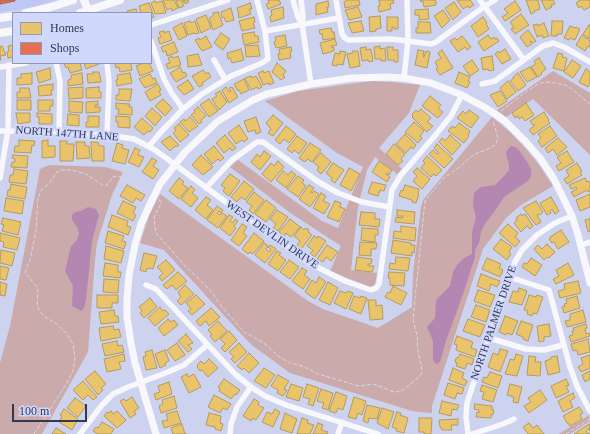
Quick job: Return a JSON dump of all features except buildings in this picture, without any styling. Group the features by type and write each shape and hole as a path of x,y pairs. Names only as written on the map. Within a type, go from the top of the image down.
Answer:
{"main road":[{"path":"30,12 73,0"},
{"path":"84,0 84,12 120,0"},
{"path":"0,18 12,16"},
{"path":"0,33 12,31"}],"street":[{"path":"152,25 228,0"},
{"path":"149,146 183,109 202,94 225,79 268,59 265,31 257,0"},
{"path":"294,0 298,17 302,24 311,84"},
{"path":"301,0 304,16 302,24"},
{"path":"336,0 342,34 348,40 408,40 429,44 433,43 495,0"},
{"path":"404,78 408,40 407,0"},
{"path":"480,0 524,60"},
{"path":"265,31 339,18"},
{"path":"482,84 495,81 543,46 553,43 564,46 590,62"},
{"path":"152,45 166,83 183,109"},
{"path":"214,60 225,79"},
{"path":"0,67 20,64"},
{"path":"56,64 60,81 60,132"},
{"path":"107,64 109,82 107,135"},
{"path":"0,178 8,130 8,66"},
{"path":"156,434 132,352 128,326 128,284 135,245 141,224 154,196 174,164 185,152 218,121 253,100 267,94 311,84 371,77 404,78 431,83 462,94 497,115 515,130 540,158 560,190 572,216 590,282"},
{"path":"206,188 232,160 257,142 263,142 317,181 338,193 362,202 389,207 392,190 401,175 446,121 462,94"},
{"name":"NORTH 147TH LANE","path":"0,131 60,132 107,135 134,139 149,146 174,164"},
{"name":"WEST DEVLIN DRIVE","path":"174,164 318,268 345,281 372,290 379,284 389,207"},
{"name":"NORTH PALMER DRIVE","path":"468,434 466,416 468,402 509,277 518,256 532,239 549,226 572,216"},
{"path":"581,245 590,242"},
{"path":"509,277 549,290 563,346 574,378 590,411"},
{"path":"146,285 156,289 235,374 265,396 281,403 378,434"},
{"path":"489,338 526,349 544,350 563,346"},
{"path":"80,434 98,409 113,394 140,382 184,366 208,345"},
{"path":"230,434 231,424 237,407 251,387"},
{"path":"472,434 514,419"},
{"path":"338,434 342,422"}],"path":[{"path":"34,434 67,383 72,371 75,354 73,344 64,331 39,310 37,304 38,292 36,286 25,273 30,260 36,231 38,199 41,190 49,184 57,172 61,170 71,170 84,173 104,186 107,185 113,177 118,176 154,196 161,202 155,215 155,228 157,234 186,267 210,290 222,307 244,332 264,343 278,356 290,363 303,366 318,374 359,386 374,384 397,392 403,390 414,382 421,375 422,370 418,351 418,340 413,319 425,201 444,178 461,166 469,158 495,145 498,138 493,121 501,110 527,91 546,82 556,83 568,86 590,104"},
{"path":"566,434 590,419"}],"shaded area":[{"path":"0,0 57,0 32,8 0,12"},
{"path":"553,71 590,93 590,155 533,99 506,117 497,110"},
{"path":"372,81 420,85 409,113 379,148 402,169 397,174 375,157 367,170 358,207 351,270 377,273 375,285 370,287 330,271 341,246 289,212 230,167 238,160 322,221 338,228 363,167 337,153 265,101 298,91"},
{"path":"492,117 510,132 527,150 553,186 521,205 506,218 483,249 432,406 432,413 412,411 290,373 253,346 164,250 140,243 149,216 160,194 308,301 323,309 378,328 412,307 413,273 423,200"},
{"path":"511,146 518,149 528,163 531,169 531,176 528,181 504,197 484,225 479,243 475,250 475,257 440,362 436,364 433,360 433,341 427,327 435,318 436,300 450,286 453,272 457,265 464,258 472,254 472,232 476,218 473,206 474,193 481,187 495,185 509,170 506,153"},
{"path":"49,165 105,167 123,172 112,195 97,243 88,352 42,434 0,434 0,363 10,326 40,169"},
{"path":"88,207 96,209 99,215 92,241 86,300 84,308 81,311 72,306 73,286 65,271 71,246 77,240 79,234 78,229 72,220 72,215 75,212 81,211"},
{"path":"589,415 590,421 570,434 559,434"}]}
